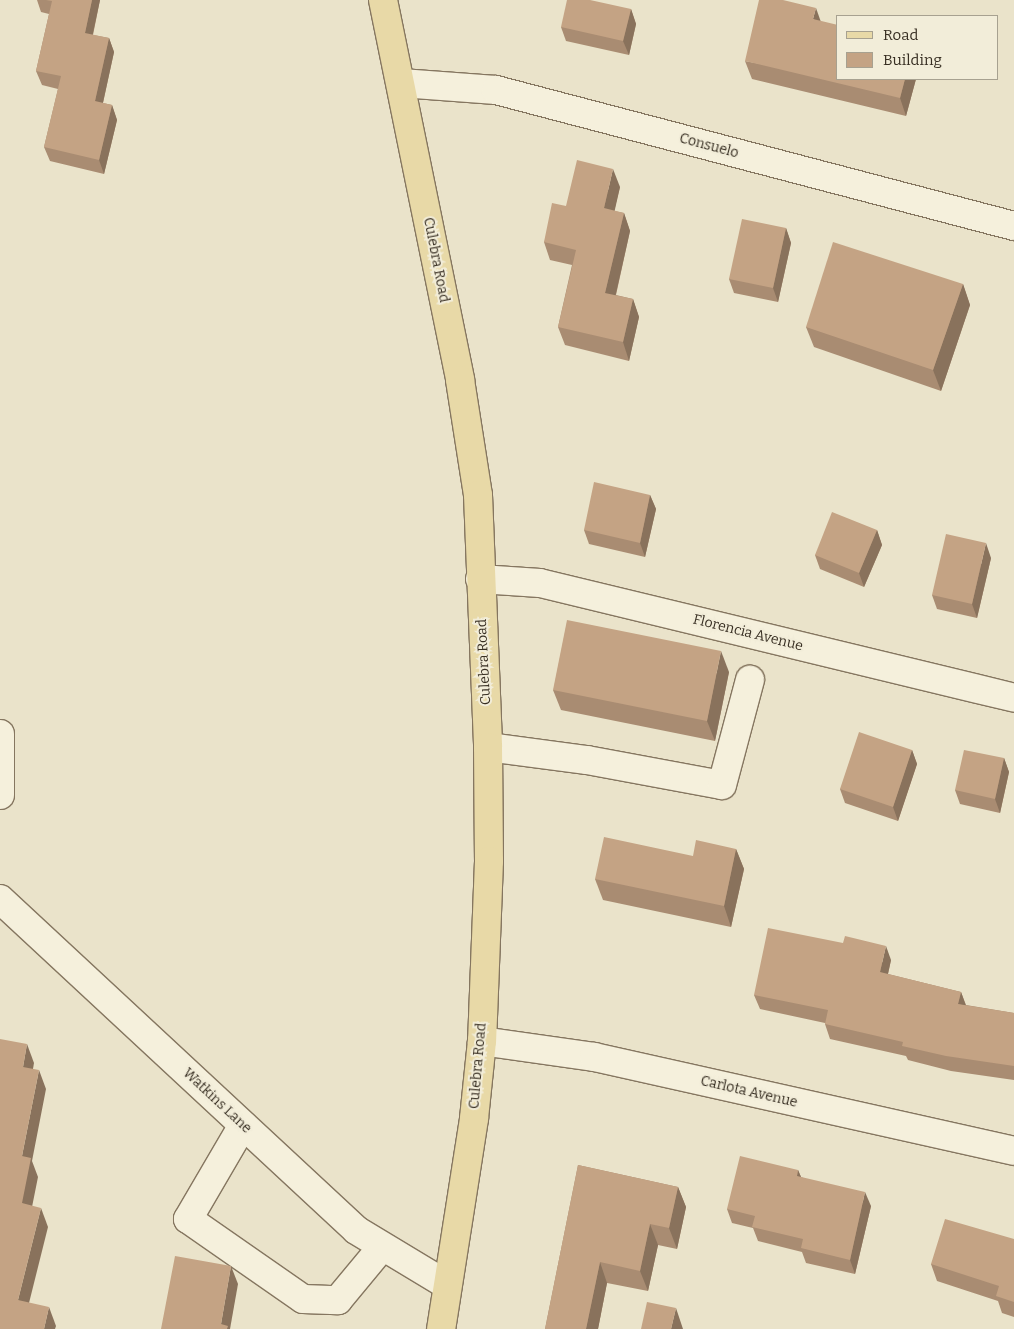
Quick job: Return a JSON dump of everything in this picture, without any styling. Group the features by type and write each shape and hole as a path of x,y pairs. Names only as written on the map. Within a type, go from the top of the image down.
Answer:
{"main road":[{"name":"Culebra Road","path":"383,0 460,380 478,496 488,747 489,861 482,1041 474,1119 441,1329"}],"street":[{"name":"Consuelo","path":"401,83 496,90 1014,226"},
{"name":"Florencia Avenue","path":"480,579 540,582 1014,698"},
{"path":"488,747 587,760 722,785 750,680"},
{"path":"0,734 0,796"},
{"name":"Watkins Lane","path":"0,898 356,1230 447,1285"},
{"name":"Carlota Avenue","path":"482,1041 594,1057 1014,1151"},
{"path":"243,1125 188,1219 303,1299 338,1300 382,1247"}],"building":[{"path":"46,0 92,0 85,33 109,38 95,101 112,105 99,160 44,147 61,76 36,71 52,1"},
{"path":"567,0 590,0 631,9 623,41 561,27"},
{"path":"759,0 783,0 816,8 813,19 836,25 836,80 905,80 900,98 745,61"},
{"path":"577,160 613,169 604,208 624,213 605,293 633,299 623,342 558,327 576,250 544,242 552,203 566,206"},
{"path":"742,219 786,228 773,288 729,279"},
{"path":"833,242 963,284 933,370 806,327"},
{"path":"594,482 650,495 640,543 584,530"},
{"path":"832,512 877,530 859,573 815,555"},
{"path":"946,534 986,543 972,604 932,595"},
{"path":"567,620 721,651 707,721 553,690"},
{"path":"859,732 912,750 893,807 840,789"},
{"path":"964,750 1004,758 995,799 955,790"},
{"path":"604,837 693,856 696,840 736,849 724,906 595,879"},
{"path":"768,928 843,943 845,936 886,946 880,972 961,992 958,1004 1014,1013 1014,1066 946,1056 902,1046 903,1042 825,1024 828,1010 754,995"},
{"path":"0,1039 27,1044 23,1067 39,1070 22,1156 31,1158 22,1203 41,1208 18,1300 49,1307 44,1329 0,1329"},
{"path":"740,1156 798,1170 797,1176 865,1192 850,1260 801,1248 803,1239 752,1227 755,1216 727,1209"},
{"path":"578,1165 678,1187 669,1228 650,1224 640,1271 600,1262 586,1329 545,1329"},
{"path":"945,1219 1014,1239 1014,1302 996,1296 999,1286 931,1264"},
{"path":"175,1256 231,1266 221,1324 228,1326 227,1329 161,1329"},
{"path":"647,1302 676,1308 671,1329 641,1329"}]}
